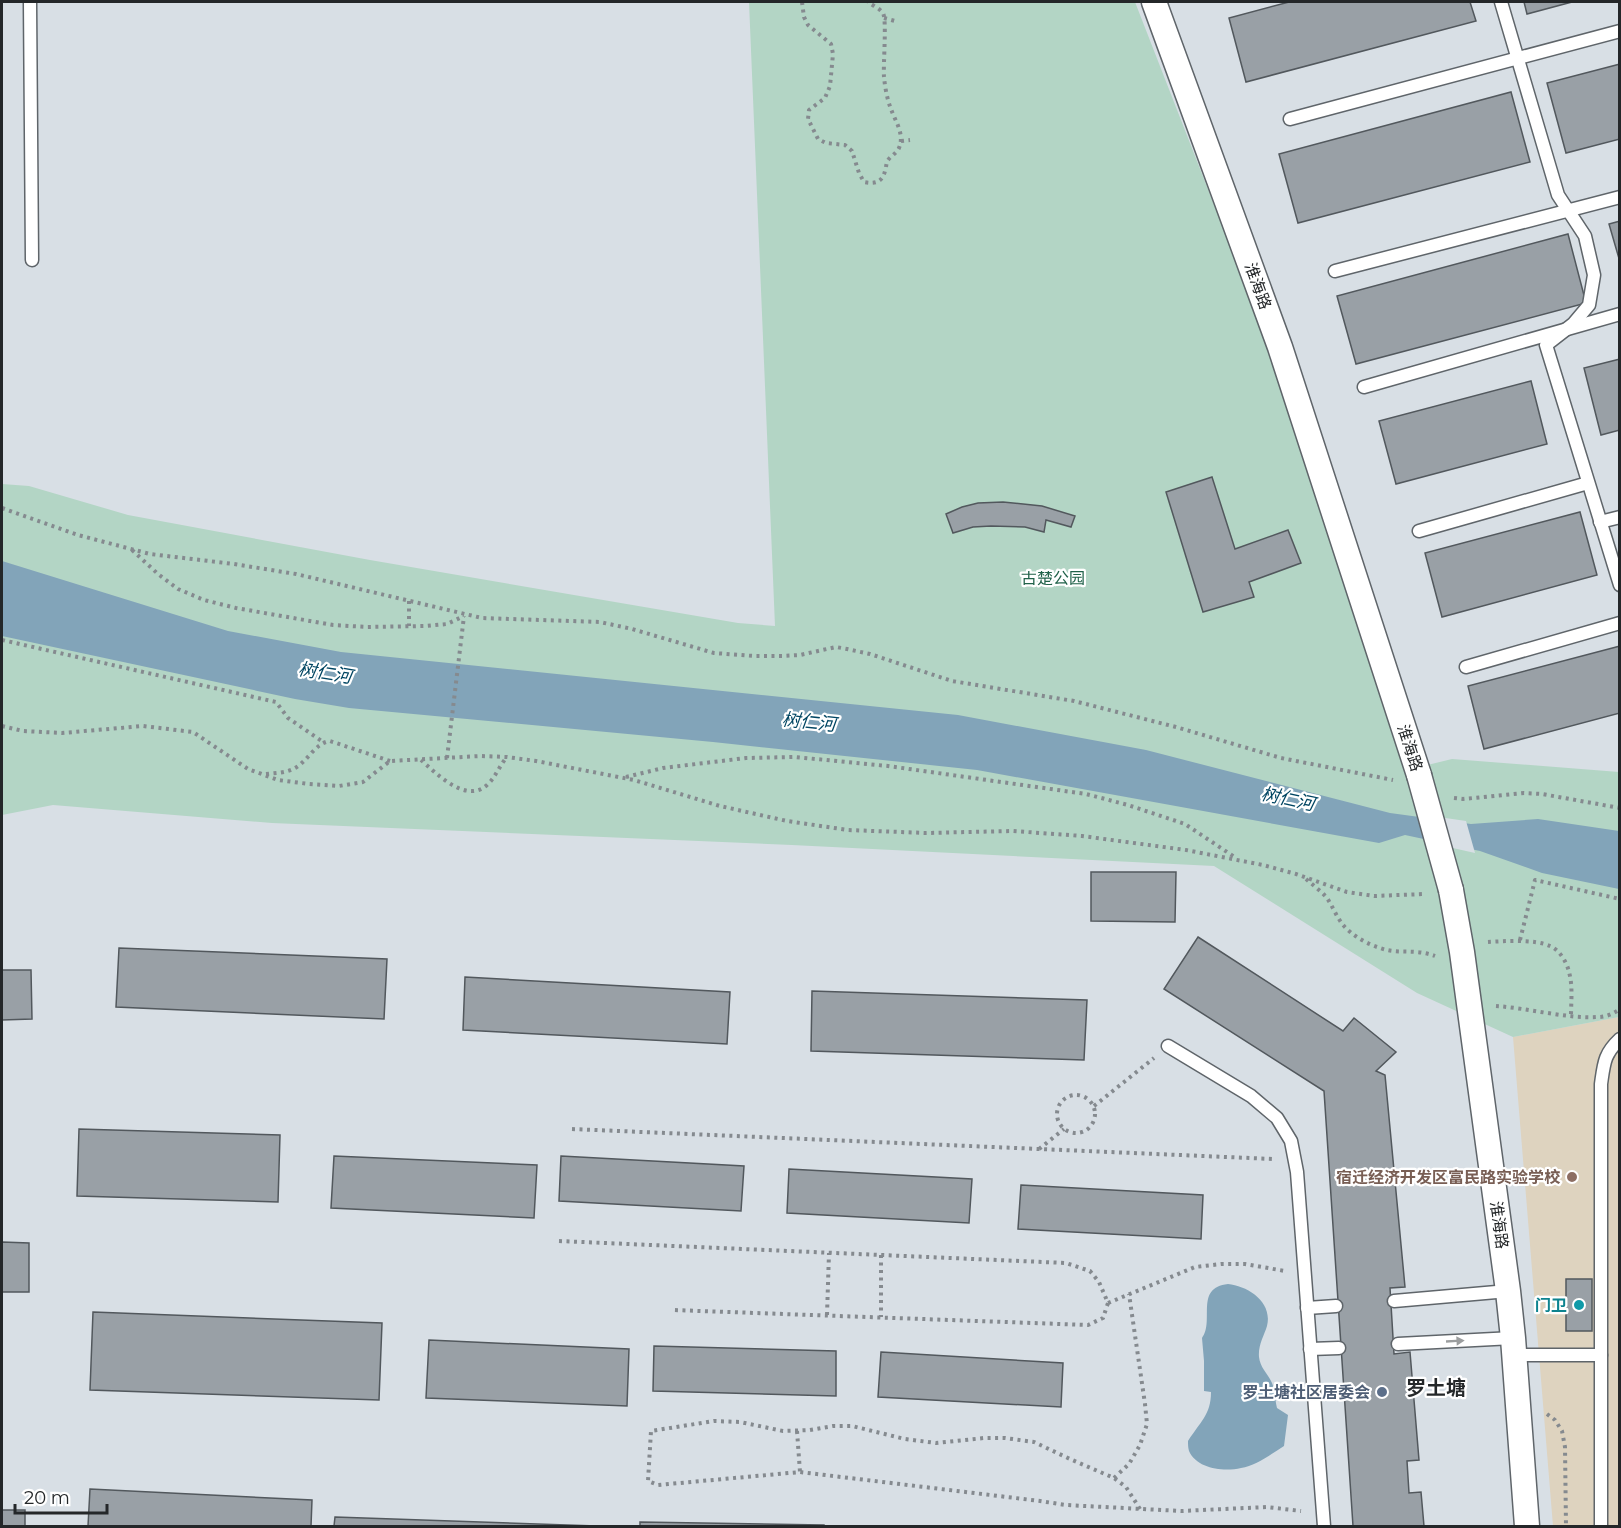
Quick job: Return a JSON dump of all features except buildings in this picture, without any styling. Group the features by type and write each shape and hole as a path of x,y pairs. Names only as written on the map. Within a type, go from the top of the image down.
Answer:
{"street":[{"name":"淮海路","path":"1154,2 1280,347 1419,775 1451,892 1508,1292 1527,1527"}],"lane":[{"path":"30,2 32,260"},
{"path":"1501,2 1558,195 1585,236 1594,275 1589,305 1567,329 1546,345 1620,585"},
{"path":"1290,119 1620,32"},
{"path":"1335,271 1620,197"},
{"path":"1364,387 1620,314"},
{"path":"1419,531 1588,483"},
{"path":"1600,522 1620,517"},
{"path":"1466,667 1620,623"},
{"path":"1601,1527 1601,1084 1603,1066 1609,1049 1620,1039"},
{"path":"1168,1046 1251,1096 1277,1118 1291,1141 1297,1172 1324,1527"},
{"path":"1394,1300 1508,1292"},
{"path":"1307,1308 1336,1306"},
{"path":"1398,1344 1513,1347 1601,1355"},
{"path":"1310,1349 1339,1348"}],"path":[{"path":"802,2 804,17 808,25 831,44 833,54 830,86 825,98 809,110 808,118 818,139 826,143 845,145 852,151 864,182 873,184 881,180 885,174 886,163 898,150 901,141 884,78 886,23 883,13 868,2"},
{"path":"884,18 895,21"},
{"path":"901,141 910,140"},
{"path":"2,508 78,535 150,554 296,574 482,618 600,622 714,652 754,656 800,655 847,648 952,681 1074,701 1176,727 1281,758"},
{"path":"131,549 178,589 204,600 236,608 333,625 367,627 447,624 464,616 447,758"},
{"path":"409,601 409,626"},
{"path":"2,640 276,702 288,718 322,742"},
{"path":"2,726 23,731 62,733 143,726 193,732 248,769 278,780 309,784 339,786 363,782 390,761"},
{"path":"262,774 296,768 322,742 330,741 390,761 481,756 507,758 536,761 634,780 720,806 787,821 848,830 926,833 1013,831 1082,836 1186,850 1263,865 1347,892 1374,896 1451,892"},
{"path":"421,759 442,779 458,788 474,791 486,787 494,778 499,765 507,758"},
{"path":"623,778 663,768 746,758 795,758 888,766 1086,794 1185,825 1238,860"},
{"path":"1303,876 1325,896 1344,926 1357,938 1377,948 1392,952 1423,952 1436,956 1520,940 1550,946 1566,963 1570,975 1571,1016"},
{"path":"1520,940 1535,880 1620,899"},
{"path":"1468,1004 1598,1017 1611,1015 1620,1009"},
{"path":"1094,1106 1168,1046"},
{"path":"1074,1095 1086,1097 1094,1106 1095,1119 1088,1130 1076,1133 1064,1129 1057,1118 1059,1106 1063,1100 1074,1095"},
{"path":"572,1129 1294,1160"},
{"path":"1039,1149 1064,1129"},
{"path":"559,1241 1066,1263 1089,1271 1099,1282 1108,1303 1103,1318 1088,1325 673,1310"},
{"path":"827,1316 829,1253"},
{"path":"881,1255 881,1318"},
{"path":"1108,1303 1195,1267 1245,1264 1304,1274"},
{"path":"1114,1478 1130,1464 1147,1424 1130,1294"},
{"path":"1516,1388 1555,1420 1562,1431 1565,1447 1566,1527"},
{"path":"1140,1509 1126,1487 1114,1478 1034,1442 984,1438 936,1443 905,1439 852,1426 783,1431 741,1422 714,1420 651,1431 648,1481 658,1485 800,1473 1066,1505 1140,1509 1181,1511 1267,1507 1323,1513"},
{"path":"797,1431 800,1473"}],"shaded area":[{"name":"宿迁经济开发区富民路实验学校","path":"1619,1017 1619,1526 1553,1526 1513,1037"}],"green space":[{"name":"古楚公园","path":"749,2 1135,2 1285,387 1407,770 1452,759 1619,772 1619,1017 1513,1037 1417,993 1214,866 272,823 53,805 2,815 2,484 29,486 128,515 370,560 738,623 775,626"}],"water":[{"name":"树仁河","path":"2,561 228,631 341,652 958,715 1146,750 1390,813 1471,824 1538,819 1619,831 1619,889 1542,873 1480,851 1405,835 1379,843 977,770 713,742 349,708 295,699 2,636"},
{"path":"1228,1284 1251,1292 1263,1303 1268,1317 1259,1348 1259,1357 1272,1384 1277,1408 1288,1415 1284,1446 1252,1465 1227,1470 1212,1468 1198,1462 1189,1451 1188,1441 1204,1418 1211,1400 1211,1392 1204,1391 1202,1338 1207,1323 1208,1298 1211,1292 1218,1287"}],"pier":[{"path":"1418,814 1466,821 1475,853 1426,842"}],"place":[{"name":"宿迁经济开发区富民路实验学校","path":"1572,1177"},
{"name":"门卫","path":"1579,1305"},
{"name":"罗土塘社区居委会","path":"1382,1392"}],"district":[{"name":"罗土塘","path":"1436,1388"}]}
